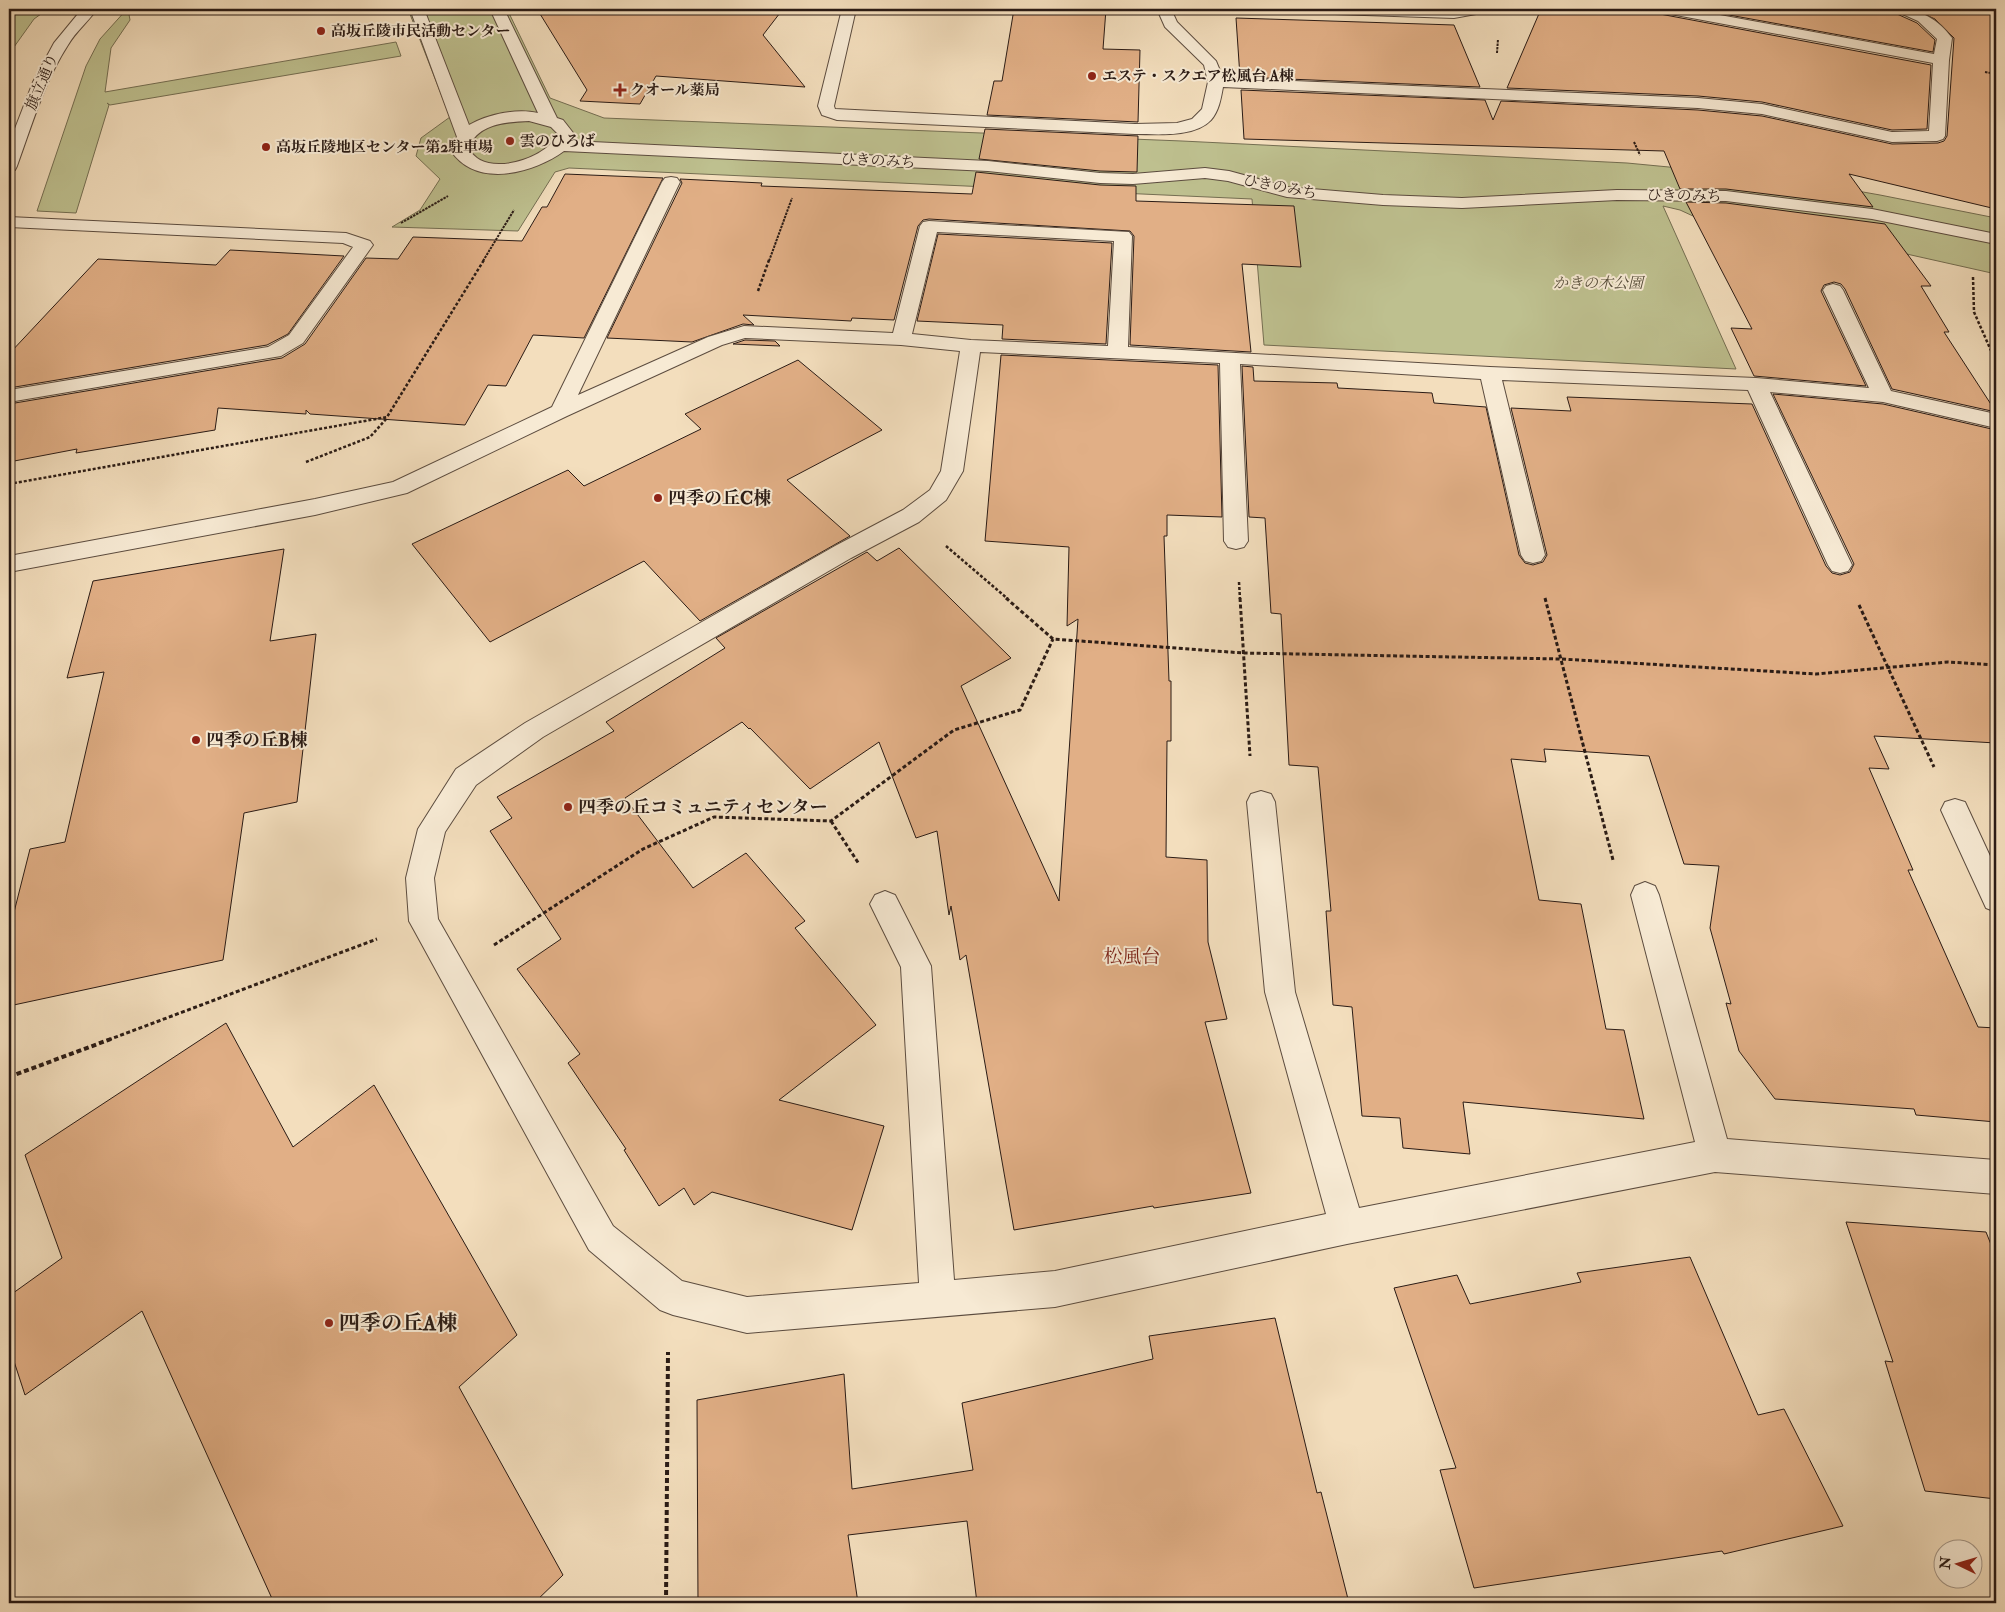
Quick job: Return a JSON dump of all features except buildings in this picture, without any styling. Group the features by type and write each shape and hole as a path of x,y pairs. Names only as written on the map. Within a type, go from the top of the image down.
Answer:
{"street":[{"name":"旗立通り","path":"9,166 44,72 58,44 74,23 90,9"},
{"path":"417,9 465,136"},
{"path":"497,9 550,119"},
{"path":"849,9 826,106 828,112 837,115 1174,129 1196,124 1210,111 1216,82 1211,64 1170,24 1164,9"},
{"path":"1305,9 1454,14 1472,9"},
{"path":"1665,9 1941,60"},
{"path":"1216,82 1698,103 1762,109 1892,137 1937,136 1941,60 1946,38 1923,18 1902,9"},
{"path":"529,116 557,122 565,129 566,138 562,146 552,155 538,162 521,166 494,168 473,164 463,158 459,150 460,142 465,136 478,126 511,117 529,116"},
{"name":"ひきのみち","path":"562,146 988,166 1108,178 1133,179 1204,173 1229,176 1287,192 1383,200 1462,203 1617,195 1726,196 1872,214 1996,239"},
{"path":"560,411 671,182"},
{"path":"9,222 346,238 364,245 296,339 274,352 9,396"},
{"path":"901,339 929,226 1123,236 1118,351"},
{"path":"1833,290 1883,396"},
{"path":"9,564 325,505 399,488 560,411 715,341 744,332 901,339 971,346 1230,357 1490,373 1756,384 1883,396 1996,420"},
{"path":"971,346 952,471 938,495 911,516 835,557 534,730 466,777 432,829 420,878 424,921 601,1238 673,1297 748,1315 938,1297 1055,1289 1347,1227 1715,1155 1996,1177"},
{"path":"1230,357 1236,541"},
{"path":"1490,373 1533,555"},
{"path":"1756,384 1840,564"},
{"path":"1261,802 1280,992 1347,1227"},
{"path":"1955,810 1996,899"},
{"path":"1645,895 1715,1155"},
{"path":"885,904 916,966 938,1297"}],"path":[{"path":"1614,99 1641,157"},
{"path":"744,332 807,157"},
{"path":"364,245 494,168"},
{"path":"1973,268 1974,312 1996,362"},
{"path":"911,516 1054,639 1243,653 1562,659 1816,674 1887,666 1948,662 1996,665"},
{"path":"1236,541 1251,773 1261,802"},
{"path":"1533,555 1616,869 1645,895"},
{"path":"1840,564 1955,810"},
{"path":"452,972 643,850 714,817 831,821 954,730 1020,710 1054,639"},
{"path":"9,1077 424,921"},
{"path":"666,1346 669,1355 666,1603"}],"green space":[{"path":"9,9 48,9 34,19 9,54"},
{"path":"127,9 130,20 111,48 105,92 396,42 401,56 110,105 107,103 109,105 76,213 37,211 86,66 100,39"},
{"name":"かきの木公園","path":"408,9 507,9 550,98 604,118 1182,141 1627,163 1784,178 1996,218 1996,274 1786,227 1693,216 1680,210 1663,206 1736,369 1264,345 1252,199 569,168 555,172 518,231 392,227 420,210 440,179 416,156 421,138 450,117"}],"place":[{"name":"高坂丘陵市民活動センター","path":"321,31"},
{"name":"エステ・スクエア松風台 A棟","path":"1092,76"},
{"name":"クオール薬局","path":"620,90"},
{"name":"雲のひろば","path":"510,141"},
{"name":"高坂丘陵地区センター第2駐車場","path":"266,147"},
{"name":"四季の丘C棟","path":"658,498"},
{"name":"四季の丘B棟","path":"196,740"},
{"name":"四季の丘コミュニティセンター","path":"568,807"},
{"name":"四季の丘A棟","path":"329,1323"}],"district":[{"name":"松風台","path":"1132,957"}]}
